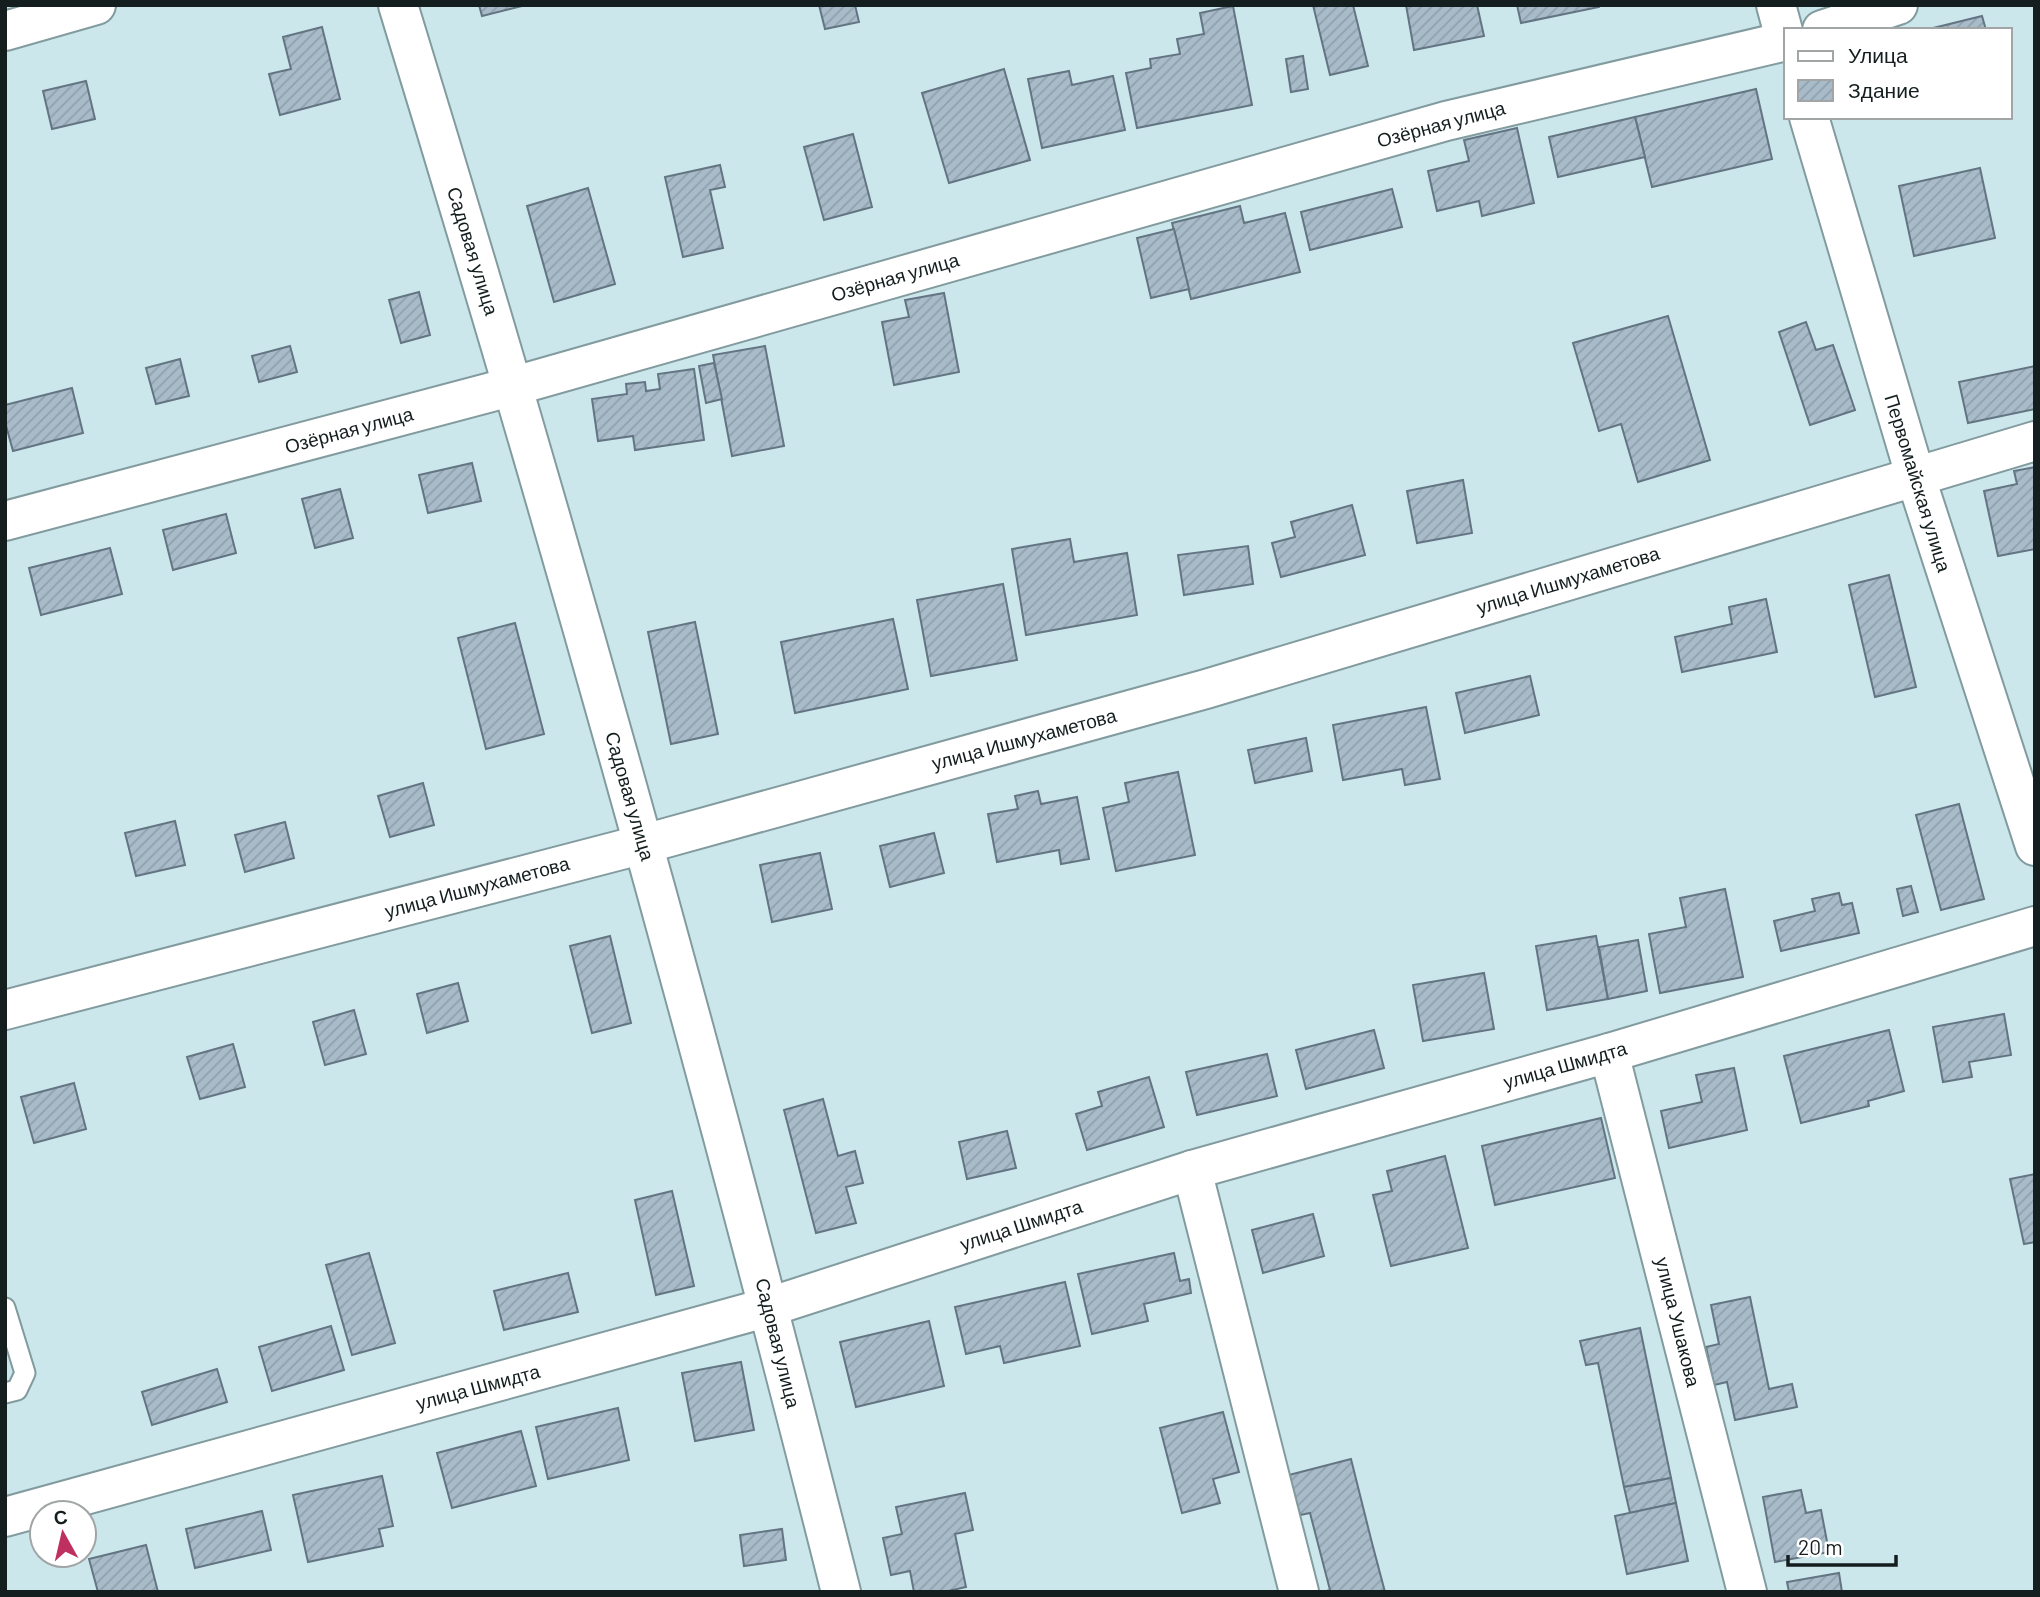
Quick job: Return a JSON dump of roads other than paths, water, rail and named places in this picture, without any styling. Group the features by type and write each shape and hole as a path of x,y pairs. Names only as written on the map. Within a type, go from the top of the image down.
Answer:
{"street":[{"path":"5,31 96,5"},
{"name":"Садовая улица","path":"398,5 514,386 643,844 769,1307 841,1592"},
{"path":"1776,5 1784,34"},
{"path":"1828,28 1898,5"},
{"name":"Озёрная улица","path":"5,521 514,386 1447,121 1784,41"},
{"name":"Первомайская улица","path":"1810,119 1915,475 2035,846"},
{"name":"улица Ишмухаметова","path":"5,1010 643,844 1206,689 2035,441"},
{"name":"улица Шмидта","path":"5,1517 769,1307 1192,1170 1609,1053 2035,926"},
{"name":"улица Ушакова","path":"1609,1053 1747,1592"},
{"path":"1192,1170 1299,1592"}],"lane":[{"path":"5,1308 25,1373 17,1390 5,1394"}]}
